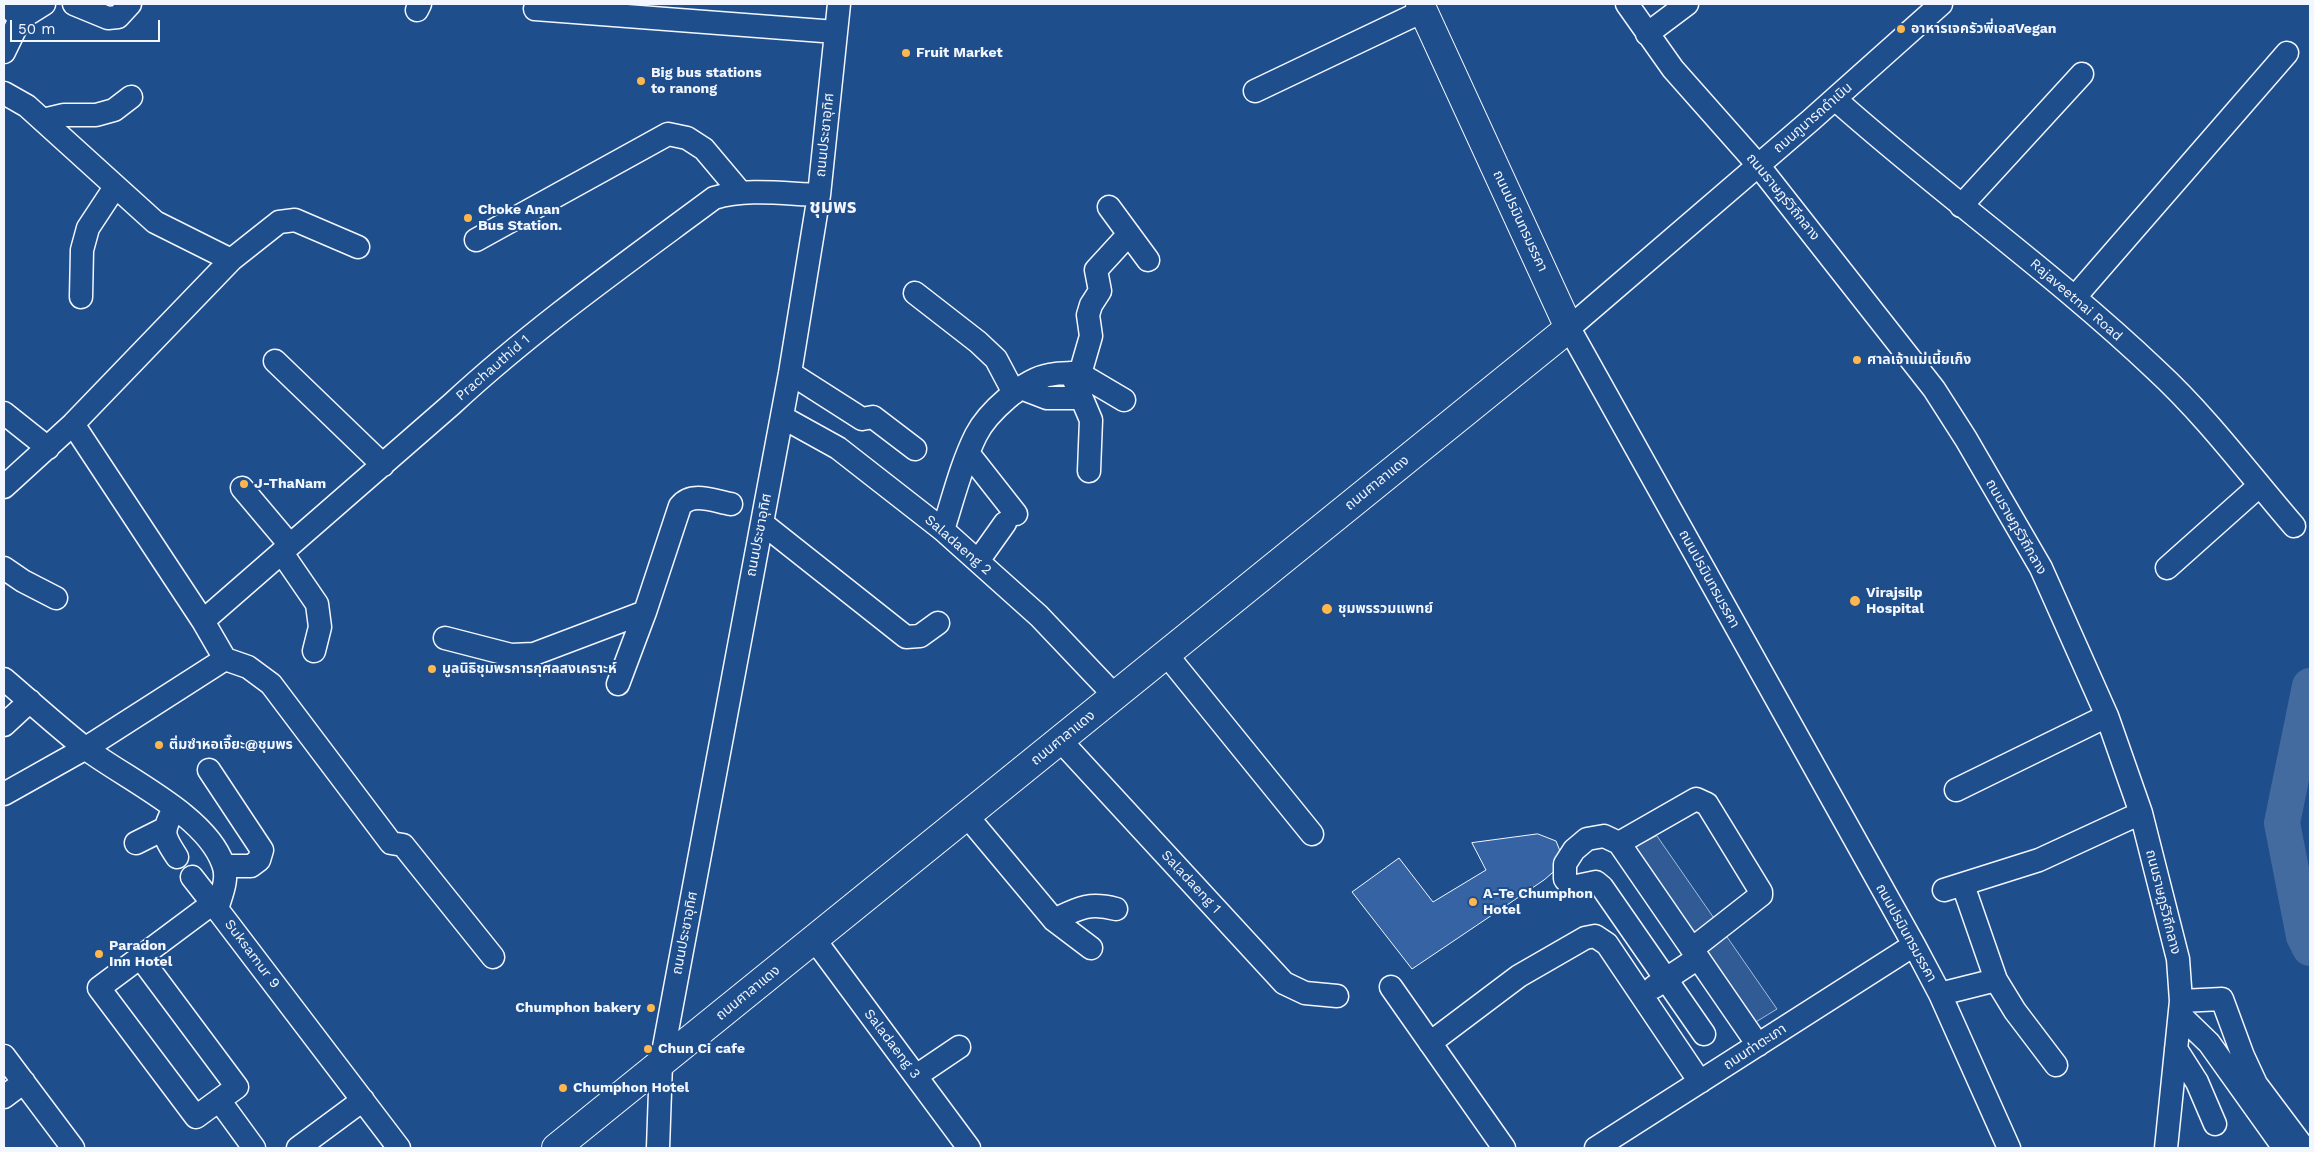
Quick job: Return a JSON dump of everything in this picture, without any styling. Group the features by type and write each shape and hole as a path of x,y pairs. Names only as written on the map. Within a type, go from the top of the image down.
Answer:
{"main road":[{"name":"ถนนปรมินทรมรรคา","path":"1421,7 1569,328"},
{"name":"ถนนศาลาแดง","path":"556,1148 1569,328"}],"street":[{"path":"4,52 12,12 44,4"},
{"path":"74,4 108,18 118,17 130,4"},
{"name":"ถนนประชาอุทิศ","path":"658,1148 661,1063 750,511 782,417 790,373 819,195 839,4"},
{"name":"ถนนราษฎร์วิถีกลาง","path":"1627,4 1673,69 1758,165 1934,389 2041,568 2107,716 2141,813 2178,959 2180,1008 2166,1148"},
{"path":"1647,34 1687,4"},
{"name":"ถนนภูนารถดำเนิน","path":"1569,328 1835,99 1941,4"},
{"path":"1255,91 1421,7"},
{"path":"535,9 836,32"},
{"path":"2075,297 2287,53"},
{"path":"1961,206 2082,74"},
{"path":"4,94 27,106 155,222 231,260"},
{"path":"43,120 64,115 96,115 114,110 131,97"},
{"name":"Rajaveetnai Road","path":"1835,99 1891,149 2075,297 2158,371 2294,526"},
{"path":"476,240 668,134 687,138 704,149 741,193"},
{"path":"81,297 80,269 82,250 88,228 115,187"},
{"name":"Prachauthid 1","path":"203,621 538,329 714,198 741,193 819,195"},
{"path":"1109,207 1148,260"},
{"path":"4,487 73,424 231,260 278,222 295,220 358,247"},
{"path":"1089,471 1091,420 1075,374 1091,336 1088,315 1090,305 1100,291 1096,270 1129,234"},
{"path":"915,293 978,342 996,359 1017,390 1047,398 1082,398"},
{"name":"ถนนปรมินทรมรรคา","path":"1569,328 1914,945 1940,994 2009,1148"},
{"path":"275,361 383,465"},
{"path":"790,373 862,419 873,417 915,449"},
{"path":"944,530 968,453 977,433 988,418 1017,390 1047,375 1075,374 1124,400"},
{"path":"4,413 48,448"},
{"name":"Saladaeng 2","path":"782,417 838,448 944,530 1040,616 1115,696"},
{"path":"73,424 203,621 224,659 248,667 271,684 392,843 403,845 493,958"},
{"path":"968,453 1010,518 978,561"},
{"path":"2167,568 2260,486"},
{"path":"242,488 286,549 317,604 320,627 314,651"},
{"path":"618,684 645,612 680,506 684,500 692,496 750,511 906,637 920,636 938,622"},
{"path":"4,568 23,581 56,598"},
{"path":"444,638 511,655 534,654 645,612"},
{"path":"1166,654 1312,834"},
{"path":"4,794 86,748 224,659"},
{"name":"Suksamur 9","path":"4,679 86,748 174,808 214,844 224,866 225,883 215,906 399,1148"},
{"path":"4,725 30,701"},
{"path":"1956,790 2107,716"},
{"name":"Saladaeng 1","path":"1060,740 1284,983 1305,993 1337,996"},
{"path":"208,770 262,850 259,860 251,866 224,866"},
{"path":"1619,843 1696,799 1707,804 1761,892 1761,895 1660,983"},
{"path":"174,808 164,829 165,838 177,857"},
{"path":"2056,1065 2015,1011 1996,980 1953,888 2040,860 2141,813"},
{"path":"967,816 1054,920 1091,948"},
{"path":"136,843 164,829"},
{"path":"1704,1034 1660,983 1602,887 1596,882 1572,887 1564,879 1565,864 1574,850 1587,839 1604,836 1619,843 1758,1045"},
{"path":"140,957 237,1087 196,1117 99,988 140,957 215,906 192,877"},
{"path":"1054,920 1076,909 1098,904 1116,909"},
{"path":"1430,1043 1519,976 1585,938 1595,936 1607,944 1700,1082"},
{"name":"Saladaeng 3","path":"814,939 969,1148"},
{"name":"ถนนท่าตะเภา","path":"1596,1148 1914,945"},
{"path":"1940,994 1996,980"},
{"path":"1391,987 1504,1148"},
{"path":"2284,1148 2209,1043 2180,1008 2222,999 2242,1056 2256,1084 2304,1148"},
{"path":"916,1076 959,1047"},
{"path":"2176,1049 2197,1082 2215,1124"},
{"path":"4,1056 73,1148"},
{"path":"4,1097 24,1082"},
{"path":"219,1100 254,1148"},
{"path":"298,1148 363,1100"}],"shaded area":[{"path":"1657,836 1777,1009 1746,1028 1625,852"}],"building":[{"name":"A-Te Chumphon Hotel","path":"1538,834 1556,841 1562,856 1559,867 1544,880 1412,969 1352,892 1399,858 1433,902 1486,870 1472,843"}],"waterway":[{"path":"2310,686 2282,823 2304,936 2310,948"}],"place":[{"name":"อาหารเจครัวพี่เอสVegan","path":"1901,29"},
{"name":"Fruit Market","path":"906,53"},
{"name":"Big bus stations to ranong","path":"641,81"},
{"name":"Choke Anan Bus Station.","path":"468,218"},
{"name":"ศาลเจ้าแม่เนี้ยเก็ง","path":"1857,360"},
{"name":"J-ThaNam","path":"244,484"},
{"name":"Virajsilp Hospital","path":"1855,601"},
{"name":"ชุมพรรวมแพทย์","path":"1327,609"},
{"name":"มูลนิธิชุมพรการกุศลสงเคราะห์","path":"432,669"},
{"name":"ติ่มซำหอเจี๊ยะ@ชุมพร","path":"159,745"},
{"name":"A-Te Chumphon Hotel","path":"1473,902"},
{"name":"Paradon Inn Hotel","path":"99,954"},
{"name":"Chumphon bakery","path":"651,1008"},
{"name":"Chun Ci cafe","path":"648,1049"},
{"name":"Chumphon Hotel","path":"563,1088"}],"district":[{"name":"ชุมพร","path":"833,207"}]}
